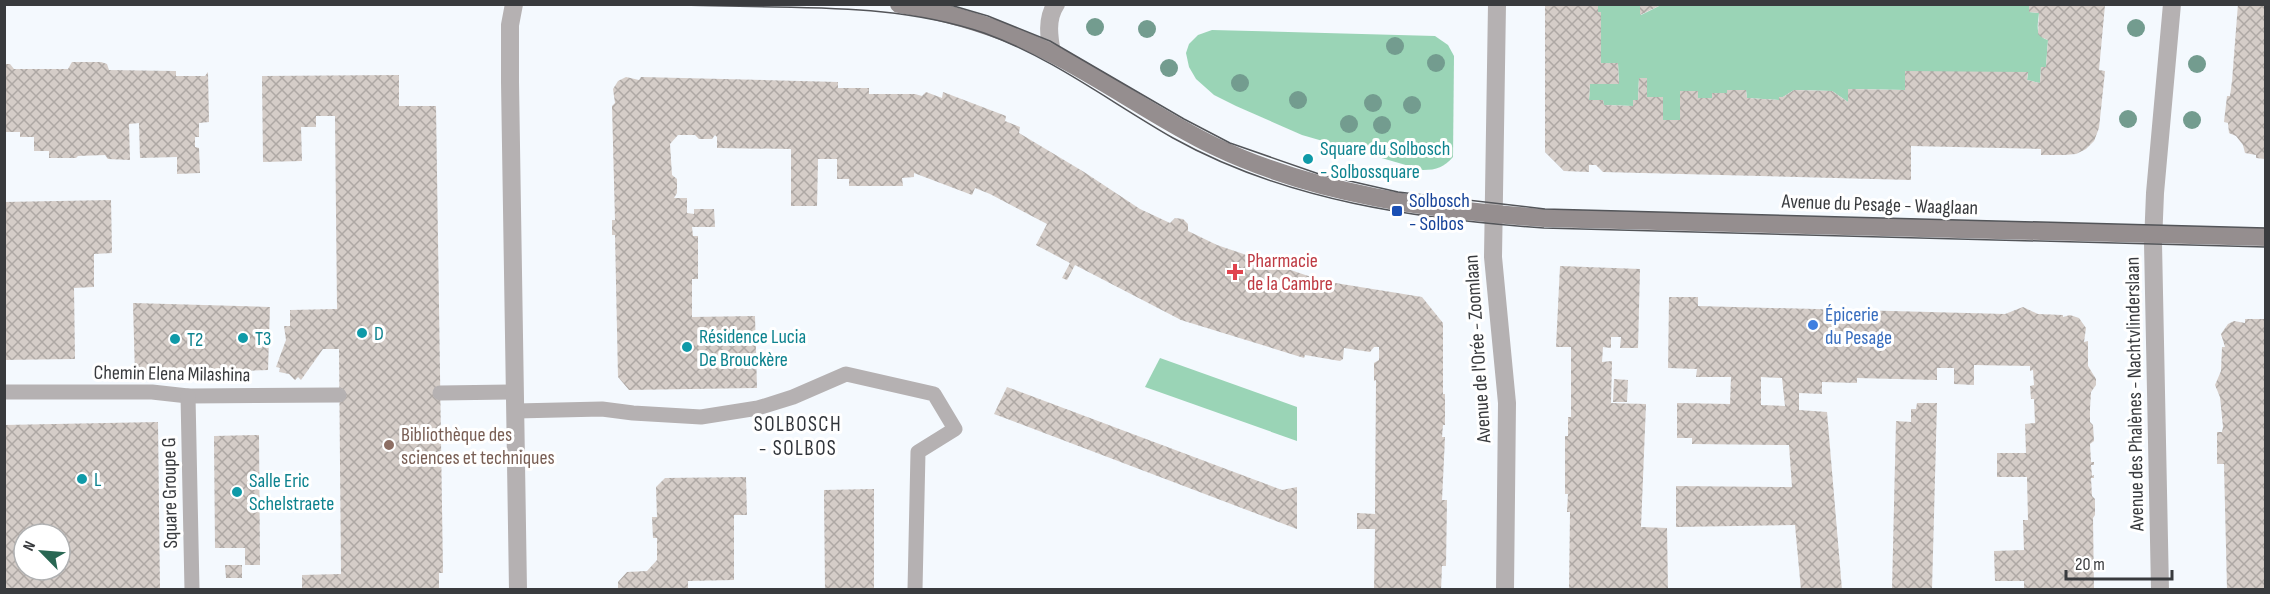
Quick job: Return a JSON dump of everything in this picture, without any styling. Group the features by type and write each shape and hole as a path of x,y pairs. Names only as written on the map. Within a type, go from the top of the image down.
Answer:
{"street":[{"path":"514,4 510,25 510,82 518,590"},
{"path":"898,4 936,7 1052,53 1179,128 1224,151 1276,171 1313,183 1392,200 1493,214 1497,4"},
{"path":"1052,53 1049,29 1052,10 1056,4"},
{"name":"Avenue des Phalènes - Nachtvlinderslaan","path":"2160,590 2154,234 2155,194 2172,4"},
{"name":"Avenue du Pesage - Waaglaan","path":"1493,214 1658,221 2265,237"},
{"name":"Avenue de l'Orée - Zoomlaan","path":"1493,214 1493,257 1507,403 1505,590"}],"lane":[{"path":"516,411 602,409 701,417 767,405 794,397 846,374 934,394 955,429 918,452 915,590"},
{"name":"Chemin Elena Milashina","path":"4,392 152,392 188,396 339,395"},
{"path":"440,393 515,392"},
{"name":"Square Groupe G","path":"188,396 192,590"}],"green space":[{"path":"1663,4 2029,5 2029,12 2039,13 2039,33 2048,40 2046,67 2041,67 2040,83 2027,80 2028,73 1905,72 1905,90 1849,89 1848,102 1832,91 1794,90 1779,97 1779,100 1747,98 1746,90 1712,93 1712,98 1698,98 1698,91 1681,91 1680,120 1663,120 1663,98 1647,97 1647,78 1639,78 1638,100 1633,100 1633,106 1604,105 1603,100 1589,100 1590,84 1619,83 1618,64 1601,63 1601,13 1598,12 1598,5 1640,5 1641,15"},
{"path":"1212,30 1435,36 1448,45 1454,56 1453,157 1440,167 1423,170 1302,135 1214,95 1196,79 1189,67 1186,53 1189,44 1198,35"},
{"path":"1160,358 1297,407 1297,441 1145,387"}],"building":[{"path":"1545,4 1598,4 1598,12 1601,12 1601,63 1618,63 1619,84 1590,84 1589,100 1603,100 1604,105 1633,106 1633,100 1638,100 1639,78 1647,78 1647,97 1663,97 1663,120 1680,120 1680,91 1698,91 1698,98 1712,98 1712,93 1746,90 1747,98 1779,100 1779,97 1794,90 1832,91 1848,102 1848,89 1905,90 1905,71 2028,72 2027,80 2040,83 2041,67 2046,67 2048,40 2038,34 2039,13 2029,12 2029,5 2105,5 2099,70 2105,71 2099,128 2094,141 2086,149 2076,154 2041,155 2041,149 1911,146 1911,180 1603,172 1596,165 1589,165 1589,172 1564,171 1545,152"},
{"path":"1640,4 1663,4 1640,15"},
{"path":"2238,4 2265,4 2265,159 2245,153 2243,145 2236,136 2229,133 2228,123 2224,122 2227,96 2230,96 2232,81"},
{"path":"72,62 101,62 107,64 109,70 176,71 176,76 205,76 208,72 209,122 199,123 199,137 195,137 195,147 199,148 200,173 177,174 177,157 140,158 139,123 129,124 130,160 108,159 105,155 49,158 49,151 34,151 34,137 20,137 20,132 4,132 4,64 10,64 14,69 68,69"},
{"name":"D","path":"399,75 399,106 436,106 443,573 439,573 439,590 302,590 302,575 341,574 339,349 323,349 301,380 298,377 295,380 289,374 279,372 280,368 276,367 286,340 284,326 290,326 290,310 337,309 335,116 316,116 316,127 301,127 302,161 263,162 262,76"},
{"path":"626,77 639,80 641,77 838,82 838,88 869,88 869,94 922,96 926,92 942,98 943,92 1006,116 1005,121 1020,127 1019,133 1140,209 1170,223 1175,218 1183,219 1188,224 1188,231 1217,245 1323,281 1422,297 1443,323 1445,425 1443,425 1442,437 1445,437 1442,500 1447,500 1446,566 1442,566 1441,590 1374,590 1375,529 1357,529 1357,513 1375,514 1376,380 1374,381 1374,363 1379,360 1379,347 1374,347 1370,352 1344,348 1343,359 1340,361 1305,355 1304,358 1181,320 1075,265 1067,280 1062,278 1070,263 1036,245 1047,224 975,188 972,195 914,173 914,177 902,178 903,186 849,186 849,179 837,179 837,159 818,159 817,206 791,206 791,149 717,148 715,135 712,139 699,139 695,135 678,135 670,144 672,175 677,179 677,193 674,198 687,198 687,213 694,214 694,209 714,209 715,227 692,227 693,236 698,236 698,279 692,279 692,317 755,316 757,388 629,390 618,377 615,235 612,235 612,220 615,220 613,89 618,81"},
{"path":"111,200 112,253 94,254 94,287 74,288 75,359 4,360 4,202"},
{"path":"1560,266 1640,269 1638,348 1620,348 1621,337 1611,337 1611,348 1603,347 1602,362 1612,361 1611,403 1646,404 1641,527 1667,528 1668,590 1569,590 1570,512 1567,512 1568,494 1565,494 1565,436 1568,436 1568,417 1571,417 1571,347 1556,347"},
{"path":"1669,297 1698,297 1698,306 2005,314 2023,307 2038,314 2063,315 2063,317 2070,315 2079,318 2086,328 2084,342 2088,341 2088,366 2096,379 2096,385 2091,392 2090,408 2094,441 2090,444 2091,462 2094,462 2094,465 2091,465 2094,478 2091,478 2092,496 2095,499 2094,590 2024,590 2024,581 1995,581 1994,551 2024,550 2023,520 2028,520 2027,477 1997,477 1997,453 2026,453 2025,424 2035,423 2034,399 2031,399 2030,386 2034,385 2033,370 2030,371 2030,366 1974,365 1974,385 1954,384 1954,368 1937,368 1937,380 1857,378 1857,383 1822,382 1822,394 1799,393 1799,410 1827,412 1842,590 1801,590 1795,525 1676,527 1676,486 1792,487 1789,445 1692,444 1692,438 1677,438 1677,403 1730,404 1731,377 1696,377 1697,369 1668,368","holes":["1761,377 1782,378 1785,406 1761,405"]},
{"name":"T2","path":"133,303 270,307 268,370 135,375"},
{"path":"2245,319 2265,319 2265,590 2227,590 2224,464 2217,464 2217,432 2222,432 2223,427 2220,397 2215,385 2221,371 2222,347 2225,347 2221,334 2228,324 2234,321 2245,323"},
{"path":"1614,379 1628,380 1627,402 1613,402"},
{"path":"1007,387 1282,490 1297,487 1297,529 994,414"},
{"path":"1917,403 1937,403 1932,590 1892,590 1896,421 1911,422 1911,409 1916,409"},
{"name":"L","path":"158,422 160,590 4,590 4,425"},
{"name":"Salle Eric Schelstraete","path":"259,435 260,565 245,565 245,548 215,548 214,436"},
{"path":"746,477 747,515 734,515 734,580 688,581 688,590 618,590 618,582 627,572 647,571 657,560 657,538 653,538 652,517 657,517 656,487 665,478"},
{"path":"874,489 874,590 825,590 824,490"},
{"path":"225,565 242,565 242,578 226,578"}],"tram line":[{"path":"630,4 854,10 907,15 958,25 984,33 1034,55 1173,138 1216,160 1307,192 1353,203 1448,219 1544,228 2266,247"},
{"path":"947,4 988,16 1050,41 1230,143 1319,174 1398,192 1545,209 2266,228"}],"place":[{"name":"Square du Solbosch - Solbossquare","path":"1308,159"},
{"name":"Solbosch - Solbos","path":"1397,211"},
{"name":"Pharmacie de la Cambre","path":"1235,272"},
{"name":"Épicerie du Pesage","path":"1813,325"},
{"name":"D","path":"362,333"},
{"name":"T3","path":"243,338"},
{"name":"T2","path":"175,339"},
{"name":"Résidence Lucia De Brouckère","path":"687,347"},
{"name":"Bibliothèque des sciences et techniques","path":"389,445"},
{"name":"L","path":"82,479"},
{"name":"Salle Eric Schelstraete","path":"237,492"}],"district":[{"name":"SOLBOSCH - SOLBOS","path":"798,436"}]}
